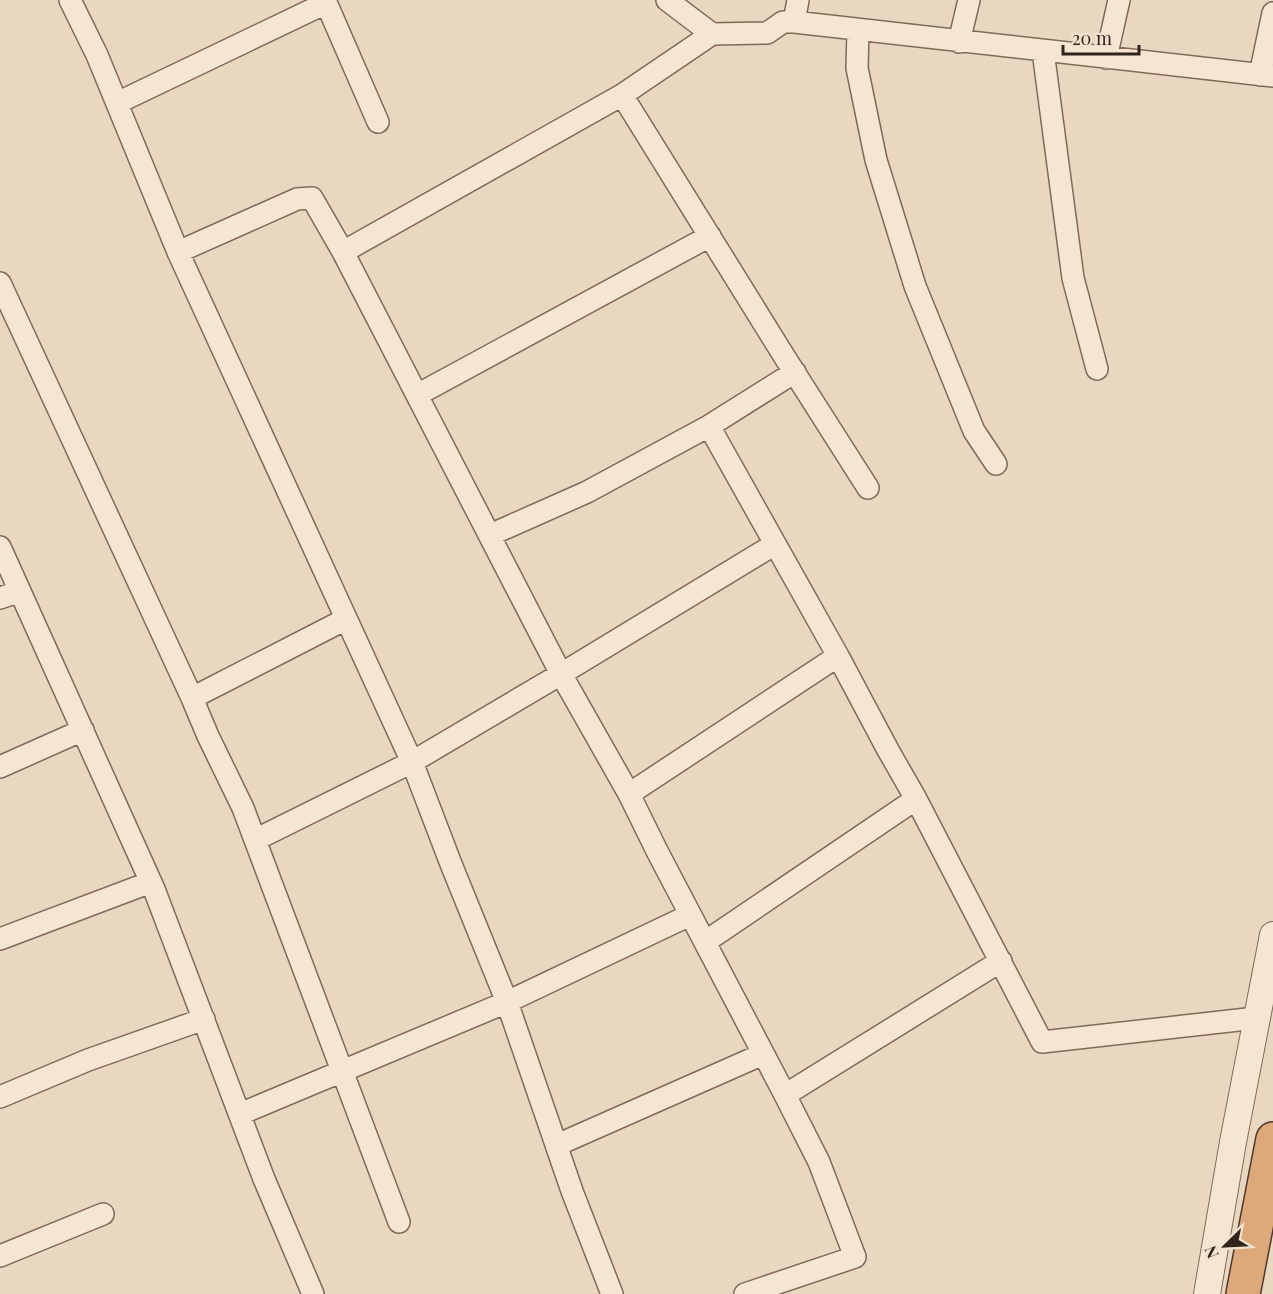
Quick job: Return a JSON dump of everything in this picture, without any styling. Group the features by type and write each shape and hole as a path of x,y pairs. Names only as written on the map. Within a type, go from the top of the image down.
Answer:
{"highway":[{"path":"1242,1294 1273,1139"}],"street":[{"path":"70,0 97,56 178,252 412,762 507,1002 572,1191 612,1294"},
{"path":"667,0 712,34"},
{"path":"794,22 798,0"},
{"path":"959,42 969,0"},
{"path":"1106,58 1119,0"},
{"path":"117,103 325,1 378,122"},
{"path":"343,252 622,95 712,34 767,33 783,22 794,22 1267,75 1273,13"},
{"path":"858,30 857,68 876,160 915,286 974,431 996,464"},
{"path":"1043,51 1072,278 1097,369"},
{"path":"622,95 868,488"},
{"path":"178,252 297,199 312,198 343,252 561,674 629,794 819,1162 855,1257 745,1294"},
{"path":"417,395 710,236"},
{"path":"0,283 243,808 399,1222"},
{"path":"490,535 587,492 709,426 795,372"},
{"path":"709,426 916,799 1042,1042 1256,1018"},
{"path":"255,840 412,762 775,544"},
{"path":"0,547 10,594 83,730 151,882 264,1179 313,1294"},
{"path":"192,698 346,619"},
{"path":"629,794 838,656"},
{"path":"0,767 83,730"},
{"path":"705,942 916,799"},
{"path":"0,939 151,882"},
{"path":"240,1114 507,1002 690,915"},
{"path":"1207,1294 1233,1142 1273,935"},
{"path":"785,1095 1001,961"},
{"path":"0,1097 88,1060 204,1018"},
{"path":"556,1145 763,1054"},
{"path":"0,1256 102,1214"}]}
